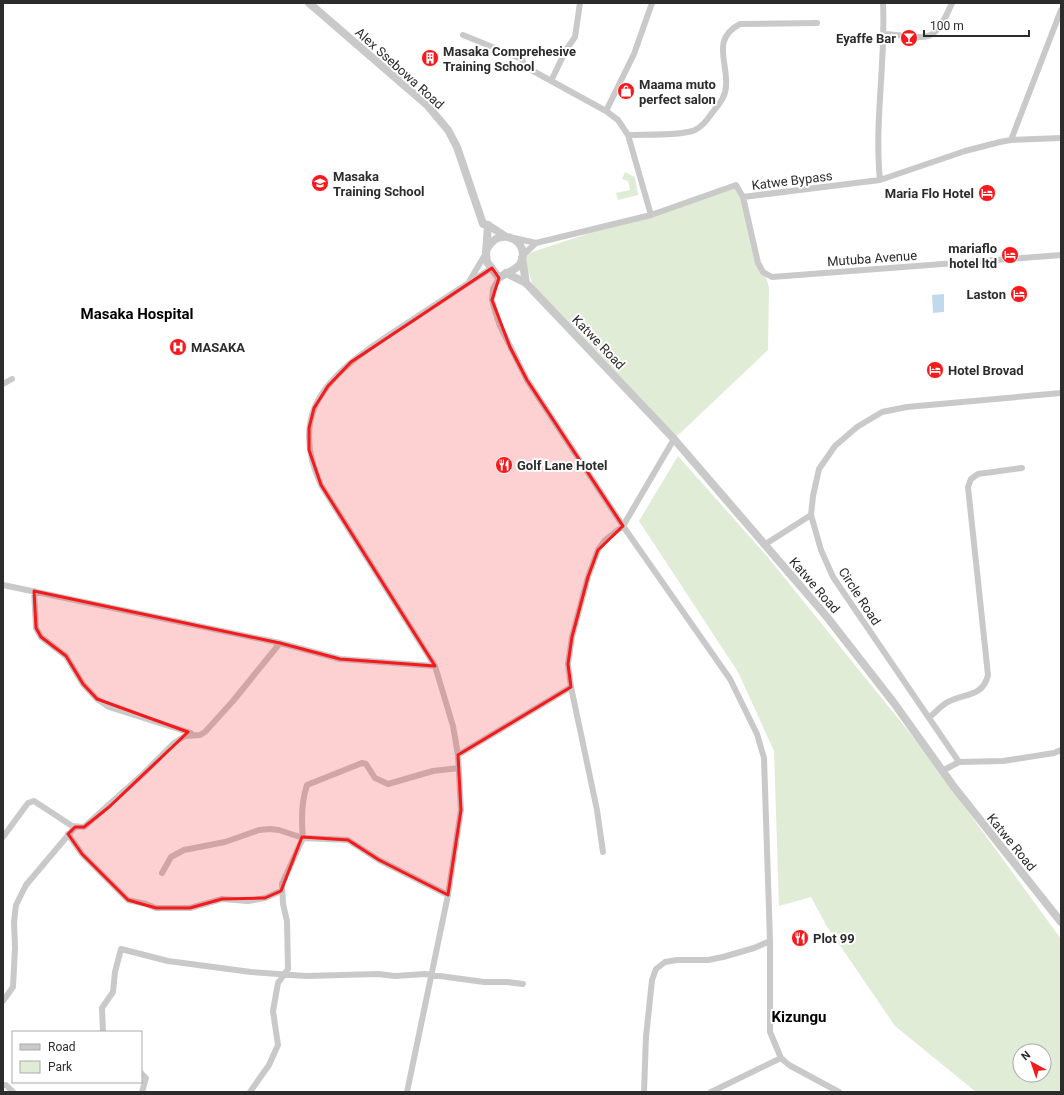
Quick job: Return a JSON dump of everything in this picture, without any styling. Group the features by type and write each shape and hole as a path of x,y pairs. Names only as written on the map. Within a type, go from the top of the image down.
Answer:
{"street":[{"name":"Alex Ssebowa Road","path":"310,3 427,105 448,130 457,147 483,224 488,224"},
{"path":"551,81 566,50 575,37 580,3"},
{"path":"606,111 634,54 652,3"},
{"path":"880,180 878,125 885,34 883,3"},
{"path":"885,34 923,37 934,35 942,24 952,3"},
{"path":"1011,140 1061,10"},
{"path":"628,135 688,132 703,125 725,93 726,86 722,51 726,35 731,28 740,24 817,23"},
{"path":"463,35 522,59 524,66 606,111 618,120 628,135 651,215"},
{"name":"Katwe Bypass","path":"513,238 536,243 651,215 736,185 743,197 880,180 965,151 1011,140 1061,138"},
{"name":"Mutuba Avenue","path":"743,197 758,263 763,272 772,277 1061,255"},
{"path":"488,224 505,236 513,238 520,245 526,283"},
{"path":"488,224 486,252 487,262 499,278"},
{"path":"470,282 490,243 497,238 505,236"},
{"name":"Katwe Bypass","path":"522,256 536,243"},
{"path":"522,256 519,265 514,270 499,278 493,289 492,300 500,326 510,347 527,380 623,526 730,679 757,734 764,758 770,941 770,1032 781,1058 789,1065 839,1092"},
{"path":"407,1092 448,895 461,810 458,755 453,726 435,666 321,485 311,456 309,428 314,408 328,386 351,362 492,268"},
{"name":"Katwe Road","path":"506,273 526,283 674,439 827,617 894,703 942,771 1061,922"},
{"path":"3,384 12,379"},
{"name":"Circle Road","path":"959,762 833,577 821,550 811,515 819,470 835,446 868,419 882,412 908,407 1061,393"},
{"path":"603,852 597,810 571,687 568,664 572,637 588,577 598,550 605,540 623,526 674,439"},
{"path":"929,718 946,703 982,688 986,683 988,675 968,487 971,479 978,474 1022,468"},
{"path":"764,545 811,515"},
{"path":"3,585 280,643 340,659 435,666"},
{"path":"34,591 36,628 41,637 66,656 83,684 97,700 109,707 196,735"},
{"path":"3,837 28,803 34,801 75,827 84,827 109,807 174,743 185,736 205,732 233,701 280,643"},
{"path":"458,755 571,687"},
{"path":"942,771 959,762 1003,761 1054,753 1061,750"},
{"path":"250,1092 275,1055 278,1045 273,1011 278,982 288,969 287,921 281,891 286,873 303,838 301,818 303,798 307,785 338,771 362,763 366,764 375,778 388,784 433,771 459,768"},
{"path":"3,1001 13,987 15,948 14,922 16,905 26,885 75,827"},
{"path":"162,873 171,857 184,850 225,842 259,830 270,829 303,838 348,840 379,860 448,895"},
{"path":"68,834 82,854 128,900 156,908 190,908 222,899 248,901 265,898 281,891"},
{"path":"291,834 298,846"},
{"path":"644,1092 646,1037 652,980 656,969 665,962 677,960 708,960 754,948 770,941"},
{"path":"103,1031 102,1008 113,992 115,972 121,949 168,961 251,972 285,974 378,974 395,976 425,974 484,982 523,984"},
{"path":"711,1092 781,1058"},
{"path":"142,1074 146,1078 142,1092"},
{"path":"3,1085 6,1085 13,1092"}],"highlighted area":[{"path":"492,268 499,278 492,300 510,347 527,380 623,526 598,550 588,577 572,637 568,664 571,687 458,755 461,810 448,895 379,860 348,840 302,837 281,891 265,898 222,899 190,908 156,908 128,900 82,854 68,834 75,827 84,827 109,807 188,732 97,699 83,684 66,656 41,637 36,628 34,591 280,643 340,659 435,666 321,485 309,450 309,428 314,408 328,386 351,362"}],"green space":[{"path":"625,172 635,177 638,195 618,200 616,193 630,190 628,181 622,179"},
{"path":"736,185 769,287 768,350 674,439 535,292 523,255"},
{"path":"678,456 766,555 918,743 1061,939 1061,1092 976,1092 895,1026 826,925 811,897 779,906 774,751 738,672 639,521"}],"water":[{"path":"944,294 944,312 933,313 932,295"}],"place":[{"name":"Eyaffe Bar","path":"909,38"},
{"name":"Masaka Comprehesive Training School","path":"430,58"},
{"name":"Maama muto perfect salon","path":"626,91"},
{"name":"Masaka Training School","path":"320,183"},
{"name":"Maria Flo Hotel","path":"987,193"},
{"name":"mariaflo hotel ltd","path":"1010,255"},
{"name":"Laston","path":"1019,294"},
{"name":"MASAKA","path":"178,347"},
{"name":"Hotel Brovad","path":"935,370"},
{"name":"Golf Lane Hotel","path":"504,465"},
{"name":"Plot 99","path":"800,938"}],"district":[{"name":"Masaka Hospital","path":"137,314"},
{"name":"Kizungu","path":"799,1017"}]}
